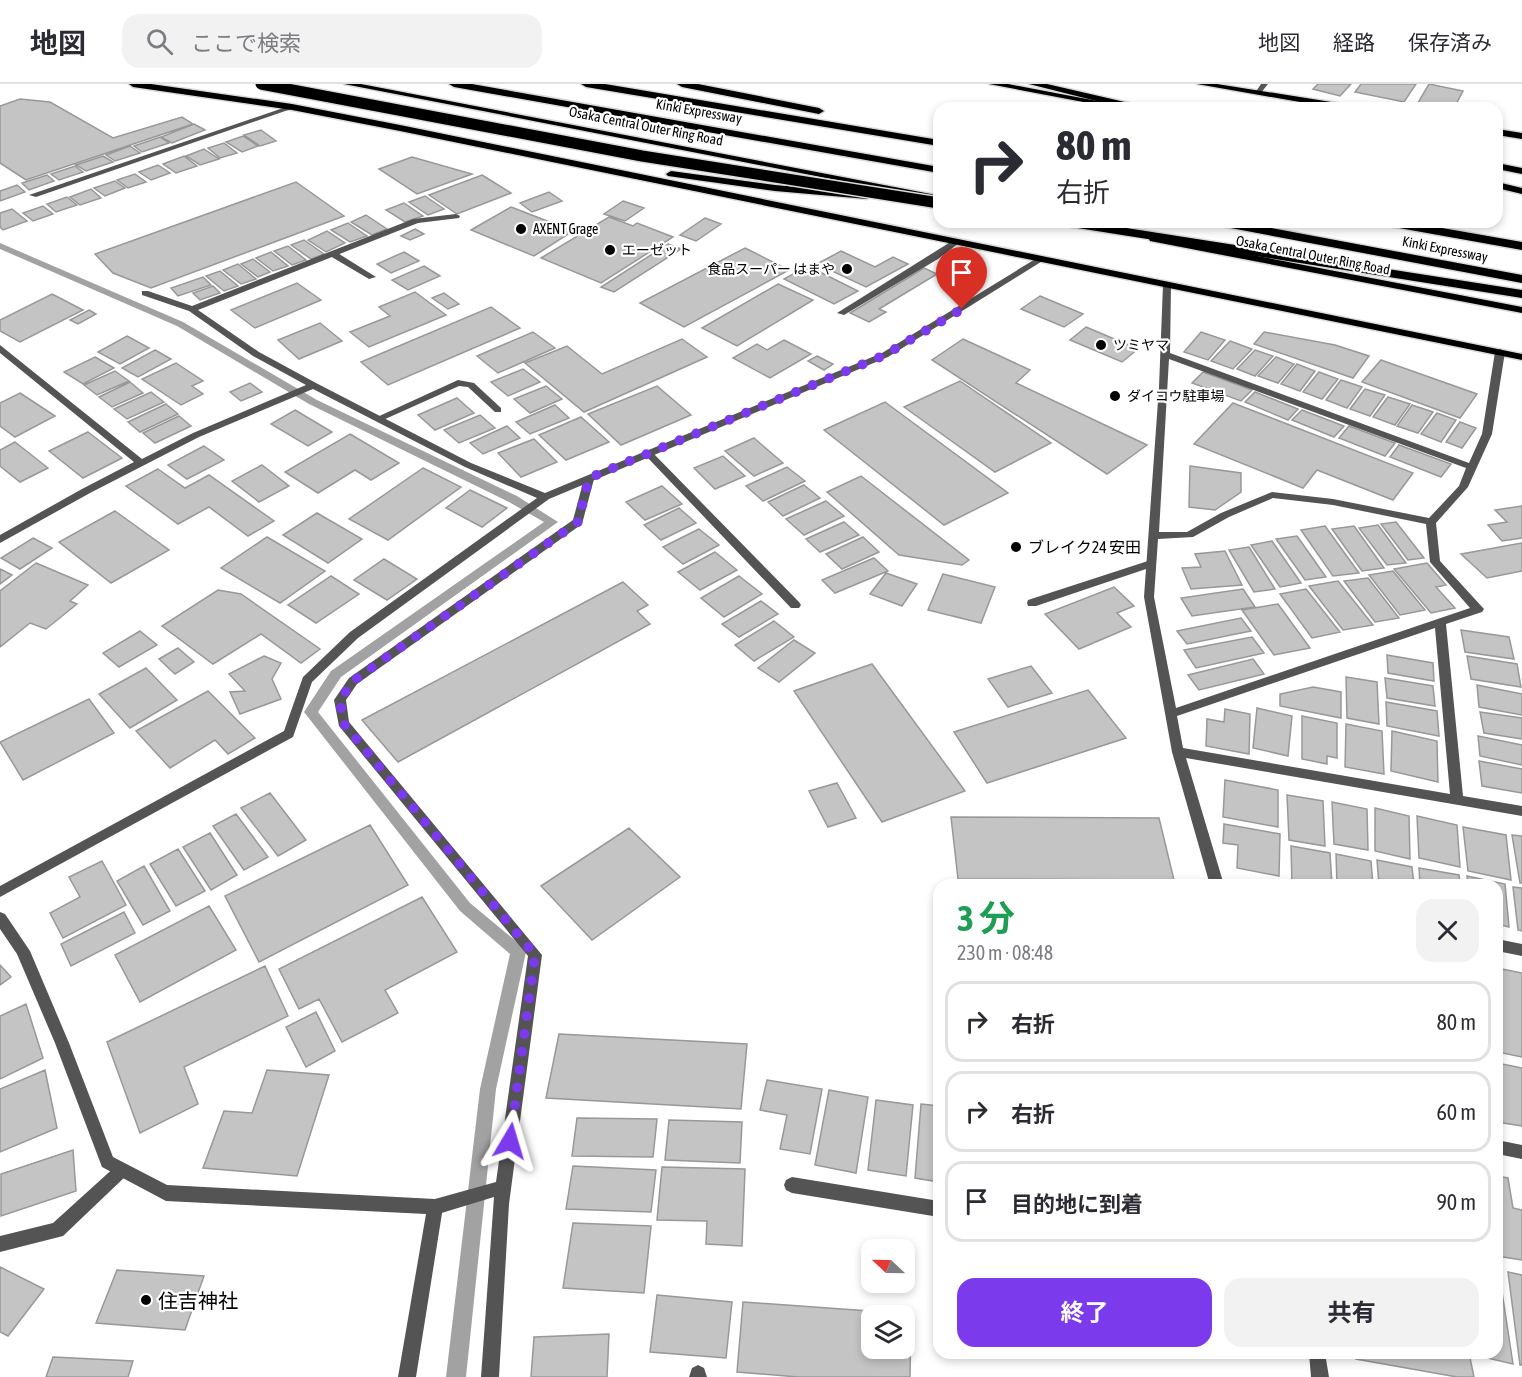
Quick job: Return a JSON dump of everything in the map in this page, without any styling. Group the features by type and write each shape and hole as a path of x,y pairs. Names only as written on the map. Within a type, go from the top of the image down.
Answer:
{"highway":[{"path":"261,84 642,156 933,201"},
{"name":"Kinki Expressway","path":"454,84 933,169"},
{"name":"Kinki Expressway","path":"586,84 933,142"},
{"path":"682,84 933,136"},
{"path":"1032,84 1112,102"},
{"path":"1503,186 1522,190"},
{"path":"1102,228 1522,294"},
{"name":"Kinki Expressway","path":"1252,228 1522,279"},
{"name":"Kinki Expressway","path":"1422,228 1522,246"}],"main road":[{"path":"133,84 292,107 1522,357"},
{"name":"Osaka Central Outer Ring Road","path":"348,84 933,200"},
{"path":"993,84 1094,102"},
{"path":"1032,84 1098,102"},
{"path":"1201,84 1313,102"},
{"path":"1503,133 1522,136"},
{"path":"525,153 775,188 933,201"},
{"path":"1503,167 1522,171"},
{"name":"Osaka Central Outer Ring Road","path":"1095,228 1522,310"}],"street":[{"path":"1258,93 1265,84"},
{"path":"33,195 292,107"},
{"path":"192,309 416,220 456,216"},
{"path":"841,313 955,243"},
{"path":"333,254 372,277"},
{"path":"0,892 289,734 307,680 354,635 544,497 885,355 1040,260"},
{"path":"1167,285 1150,606 1178,752 1215,879"},
{"path":"145,293 192,309 256,354 312,385 468,465 544,497"},
{"path":"0,348 141,463"},
{"path":"1171,714 1478,609 1435,562 1431,522 1463,487 1487,434 1500,352"},
{"path":"1164,354 1472,467"},
{"path":"380,418 458,383 471,385 498,410"},
{"path":"0,540 196,435 312,385"},
{"path":"649,454 795,605"},
{"path":"490,1377 504,1187 535,955 343,723 340,700 353,681 578,522 589,478"},
{"path":"1153,536 1189,535 1225,515 1272,495 1333,502 1431,522"},
{"path":"1032,603 1151,564"},
{"path":"1440,621 1457,800"},
{"path":"1178,752 1522,811"},
{"path":"0,918 23,951 62,1043 107,1162 166,1193 435,1207 504,1187"},
{"path":"1503,946 1522,950"},
{"path":"1503,1148 1522,1152"},
{"path":"0,1244 57,1230 122,1170"},
{"path":"792,1185 933,1208"},
{"path":"407,1377 435,1207"},
{"path":"1318,1359 1322,1377"}],"building":[{"path":"1318,84 1351,84 1340,96 1313,89"},
{"path":"1361,84 1416,84 1404,102 1355,92"},
{"path":"1429,84 1463,91 1457,102 1418,102"},
{"path":"20,99 50,102 113,138 182,117 193,124 26,180 0,163 0,106"},
{"path":"194,124 205,130 172,143 161,137"},
{"path":"261,130 276,141 260,146 244,135"},
{"path":"243,136 258,146 242,152 226,142"},
{"path":"160,137 169,143 142,152 134,146"},
{"path":"224,143 237,153 220,158 208,148"},
{"path":"130,146 140,153 115,161 106,155"},
{"path":"204,149 219,159 200,165 186,156"},
{"path":"103,156 113,162 86,171 76,165"},
{"path":"184,156 197,166 176,173 163,164"},
{"path":"412,157 472,174 417,194 379,169"},
{"path":"158,165 170,173 151,180 139,172"},
{"path":"75,166 83,172 59,180 51,174"},
{"path":"135,174 146,182 128,188 117,180"},
{"path":"47,175 54,181 29,190 22,183"},
{"path":"482,175 511,193 457,214 429,195"},
{"path":"115,181 125,188 105,196 94,188"},
{"path":"296,182 344,216 151,288 113,273 95,254"},
{"path":"17,185 25,192 0,201 0,191"},
{"path":"91,189 101,198 80,205 70,197"},
{"path":"549,192 562,201 532,212 520,203"},
{"path":"425,196 444,209 428,215 409,202"},
{"path":"67,197 77,205 56,212 47,204"},
{"path":"623,201 644,208 625,221 604,214"},
{"path":"404,203 423,216 405,222 386,210"},
{"path":"43,206 53,214 33,221 23,213"},
{"path":"511,207 573,231 534,256 471,230"},
{"path":"12,209 27,221 3,230 0,227 0,213"},
{"path":"366,215 387,229 372,235 351,222"},
{"path":"609,217 633,226 637,223 673,237 601,283 541,258"},
{"path":"705,218 721,224 696,241 680,235"},
{"path":"348,223 367,236 350,242 331,230"},
{"path":"415,229 424,234 410,240 401,236"},
{"path":"327,231 345,243 326,252 308,240"},
{"path":"304,240 324,254 311,259 291,245"},
{"path":"668,244 681,249 614,292 601,287"},
{"path":"288,246 306,260 292,265 274,251"},
{"path":"745,248 789,270 684,327 640,303"},
{"path":"841,251 875,267 893,257 908,264 866,287 817,264"},
{"path":"271,252 288,266 273,271 256,258"},
{"path":"404,252 419,261 391,273 377,264"},
{"path":"253,259 270,272 258,277 241,264"},
{"path":"238,264 256,279 241,284 223,270"},
{"path":"424,266 440,276 408,290 392,280"},
{"path":"808,266 858,291 834,304 784,279"},
{"path":"924,268 937,274 879,309 886,312 869,322 850,313"},
{"path":"220,271 238,286 224,291 206,276"},
{"path":"203,277 211,285 178,296 171,288"},
{"path":"297,283 321,300 255,328 231,310"},
{"path":"778,284 813,300 737,346 702,328"},
{"path":"213,286 220,293 200,300 193,293"},
{"path":"415,292 446,315 369,347 350,332 390,316 379,307"},
{"path":"444,293 459,304 448,309 432,298"},
{"path":"52,294 83,310 20,342 0,331 0,320"},
{"path":"1040,296 1083,314 1064,327 1021,309"},
{"path":"491,307 520,328 388,385 361,362"},
{"path":"89,310 96,314 78,324 70,320"},
{"path":"320,323 342,341 299,359 278,340"},
{"path":"1086,327 1138,349 1122,362 1070,340"},
{"path":"533,332 555,348 498,373 477,356"},
{"path":"1201,332 1225,340 1208,360 1184,352"},
{"path":"1264,332 1335,345 1369,356 1353,378 1254,344"},
{"path":"127,336 149,348 120,364 98,352"},
{"path":"682,339 707,357 584,412 525,363 567,346 602,374"},
{"path":"963,339 1030,370 1016,383 1147,445 1107,474 932,360"},
{"path":"784,340 811,354 770,378 733,358 757,344 767,350"},
{"path":"1230,341 1252,349 1233,369 1211,361"},
{"path":"155,350 171,359 138,377 122,368"},
{"path":"1255,350 1273,356 1255,376 1237,369"},
{"path":"817,356 833,364 824,370 808,361"},
{"path":"95,357 114,368 83,384 64,372"},
{"path":"1276,357 1294,364 1278,383 1258,376"},
{"path":"1381,360 1477,394 1460,418 1362,382"},
{"path":"176,363 203,381 192,386 203,394 181,405 142,379"},
{"path":"1297,364 1315,371 1300,391 1281,384"},
{"path":"523,369 540,382 508,396 491,382"},
{"path":"115,371 129,381 97,395 84,385"},
{"path":"1203,372 1252,390 1241,401 1192,383"},
{"path":"1319,372 1338,379 1322,399 1303,392"},
{"path":"1341,380 1362,387 1347,408 1326,400"},
{"path":"960,381 1051,443 995,472 904,407"},
{"path":"130,382 143,393 112,407 99,397"},
{"path":"250,383 262,392 241,401 230,392"},
{"path":"546,386 562,399 530,413 514,399"},
{"path":"657,386 691,415 621,445 588,414"},
{"path":"1365,389 1385,395 1370,416 1350,409"},
{"path":"151,392 164,402 127,419 114,409"},
{"path":"1255,392 1298,409 1288,420 1245,402"},
{"path":"20,393 55,416 15,437 0,426 0,403"},
{"path":"1388,397 1410,404 1395,425 1373,417"},
{"path":"457,398 474,413 435,430 418,415"},
{"path":"885,402 1008,493 944,525 824,430"},
{"path":"1233,403 1413,473 1393,500 1317,470 1303,488 1194,444"},
{"path":"166,404 178,414 140,432 128,422"},
{"path":"555,405 569,418 530,434 516,422"},
{"path":"1412,405 1433,412 1418,433 1397,426"},
{"path":"295,410 332,432 308,446 271,424"},
{"path":"1302,410 1344,426 1334,437 1292,420"},
{"path":"1437,413 1456,420 1441,442 1421,434"},
{"path":"480,415 495,428 459,443 444,430"},
{"path":"179,416 191,426 155,443 143,433"},
{"path":"581,417 609,442 566,460 539,435"},
{"path":"1460,422 1476,428 1462,448 1446,442"},
{"path":"507,426 520,438 483,454 470,443"},
{"path":"1349,426 1395,443 1385,456 1339,438"},
{"path":"88,432 122,458 83,478 49,451"},
{"path":"350,434 399,463 371,480 355,470 318,493 285,472"},
{"path":"754,438 783,463 754,476 725,451"},
{"path":"534,439 557,462 521,477 498,453"},
{"path":"15,442 48,468 20,482 0,466 0,450"},
{"path":"1399,445 1451,464 1441,477 1390,457"},
{"path":"204,446 224,460 187,479 168,465"},
{"path":"723,456 745,476 715,489 694,468"},
{"path":"262,465 289,486 259,502 232,481"},
{"path":"1190,466 1241,473 1241,492 1215,510 1189,507"},
{"path":"787,467 805,481 763,501 746,486"},
{"path":"423,468 461,487 388,540 349,519"},
{"path":"158,469 185,488 209,475 274,521 248,536 209,507 178,524 126,486"},
{"path":"861,476 969,560 962,565 899,555 827,492"},
{"path":"804,485 820,498 783,516 768,502"},
{"path":"662,486 682,504 645,520 626,502"},
{"path":"470,490 507,508 482,527 446,508"},
{"path":"826,501 844,516 804,535 786,519"},
{"path":"1522,506 1522,538 1502,541 1488,525 1507,522 1495,510"},
{"path":"679,508 696,523 661,540 644,525"},
{"path":"115,511 169,550 111,583 59,542"},
{"path":"317,513 362,539 328,563 283,535"},
{"path":"844,522 859,535 820,552 806,539"},
{"path":"1396,522 1424,558 1408,560 1381,524"},
{"path":"1378,525 1406,563 1387,565 1359,528"},
{"path":"1325,526 1359,573 1333,576 1301,530"},
{"path":"1354,526 1384,568 1362,571 1332,529"},
{"path":"699,529 719,545 683,564 663,547"},
{"path":"1297,536 1326,577 1305,580 1276,539"},
{"path":"267,537 325,571 280,603 221,568"},
{"path":"863,537 879,552 842,569 826,554"},
{"path":"33,538 52,548 20,569 1,558"},
{"path":"1272,541 1301,583 1280,587 1251,545"},
{"path":"1522,543 1522,571 1487,578 1461,554"},
{"path":"1249,547 1275,589 1254,592 1229,550"},
{"path":"1225,551 1242,585 1191,589 1182,568 1201,567 1195,554"},
{"path":"715,552 737,570 700,590 678,572"},
{"path":"874,558 888,571 835,593 822,580"},
{"path":"384,559 417,579 387,600 354,580"},
{"path":"36,563 88,585 70,601 77,604 46,629 30,623 0,647 0,591"},
{"path":"1427,563 1446,585 1436,587 1455,608 1431,613 1394,569"},
{"path":"0,569 12,575 0,584"},
{"path":"1393,571 1425,610 1400,615 1369,575"},
{"path":"886,573 917,584 902,606 870,594"},
{"path":"943,574 995,587 981,623 928,610"},
{"path":"331,576 359,594 316,623 288,605"},
{"path":"739,576 762,594 724,617 701,598"},
{"path":"1368,578 1399,618 1375,622 1344,581"},
{"path":"1338,581 1373,625 1343,630 1309,586"},
{"path":"623,582 648,605 637,611 650,624 398,762 362,720"},
{"path":"1114,587 1134,606 1117,613 1131,627 1079,649 1045,614"},
{"path":"1243,589 1255,607 1192,616 1181,598"},
{"path":"1306,589 1340,632 1312,638 1280,594"},
{"path":"218,590 241,594 320,649 301,663 261,634 213,664 162,626"},
{"path":"761,601 778,614 739,637 722,624"},
{"path":"1278,604 1310,648 1274,655 1242,610"},
{"path":"1241,618 1251,631 1187,644 1177,631"},
{"path":"774,621 794,637 754,661 735,645"},
{"path":"1461,630 1509,637 1514,659 1465,652"},
{"path":"140,631 157,645 119,667 103,653"},
{"path":"1252,637 1264,653 1196,668 1184,650"},
{"path":"794,640 815,653 779,682 758,668"},
{"path":"178,648 194,662 175,674 159,659"},
{"path":"1387,655 1433,663 1434,681 1388,673"},
{"path":"264,656 281,663 272,679 281,699 240,714 230,692 245,691 229,674"},
{"path":"1467,656 1517,664 1521,687 1471,679"},
{"path":"1253,659 1264,674 1199,690 1188,675"},
{"path":"872,664 965,791 882,822 794,691"},
{"path":"1031,666 1052,693 1008,707 988,679"},
{"path":"146,668 177,700 130,728 99,694"},
{"path":"1346,677 1377,682 1379,724 1347,718"},
{"path":"1385,678 1433,686 1435,706 1387,698"},
{"path":"1477,685 1522,694 1522,715 1479,707"},
{"path":"1313,687 1341,692 1341,718 1280,706 1280,694"},
{"path":"1088,690 1126,738 987,783 954,732"},
{"path":"208,691 255,738 228,754 215,740 170,768 136,731"},
{"path":"89,699 114,733 23,780 0,742"},
{"path":"1386,702 1437,711 1439,736 1387,726"},
{"path":"1257,708 1292,716 1288,756 1253,748"},
{"path":"1225,709 1250,714 1249,754 1206,746 1207,719 1224,722"},
{"path":"1480,712 1522,718 1522,739 1484,733"},
{"path":"1302,716 1337,723 1337,758 1327,756 1327,764 1302,759"},
{"path":"1346,724 1382,731 1384,774 1345,767"},
{"path":"1392,731 1437,741 1438,782 1391,771"},
{"path":"1478,736 1522,745 1522,765 1480,756"},
{"path":"1479,761 1522,769 1522,793 1482,786"},
{"path":"1225,780 1278,790 1278,827 1223,817"},
{"path":"837,783 856,818 828,827 809,791"},
{"path":"270,793 306,840 278,856 241,808"},
{"path":"1287,795 1323,801 1325,846 1289,840"},
{"path":"1332,802 1367,809 1368,850 1334,844"},
{"path":"1375,808 1409,816 1410,859 1375,851"},
{"path":"236,814 268,857 244,870 213,826"},
{"path":"1417,816 1457,825 1460,867 1419,858"},
{"path":"951,817 1159,818 1174,879 958,879"},
{"path":"1224,824 1280,834 1279,876 1237,868 1238,845 1223,843"},
{"path":"370,825 408,885 259,962 225,896"},
{"path":"1463,827 1506,835 1511,880 1468,871"},
{"path":"629,828 680,877 592,940 541,886"},
{"path":"210,833 237,875 211,890 183,847"},
{"path":"1512,835 1522,836 1522,883 1520,883"},
{"path":"1291,846 1330,853 1332,879 1292,879"},
{"path":"178,849 205,891 176,906 150,864"},
{"path":"1336,854 1371,861 1372,879 1337,879"},
{"path":"1377,860 1412,867 1413,879 1379,879"},
{"path":"102,861 126,905 63,938 50,913 80,897 69,877"},
{"path":"144,866 170,911 143,925 117,881"},
{"path":"1419,868 1459,875 1459,879 1420,879"},
{"path":"1503,884 1505,884 1509,927 1503,926"},
{"path":"1513,887 1522,888 1522,931 1518,930"},
{"path":"422,897 457,952 385,990 398,1013 342,1042 319,999 299,1009 279,969"},
{"path":"209,906 236,950 140,1002 115,955"},
{"path":"124,912 135,933 71,966 61,944"},
{"path":"0,965 11,977 0,985"},
{"path":"265,966 288,1016 184,1067 198,1104 140,1133 107,1042"},
{"path":"1503,969 1522,973 1522,1057 1503,1053"},
{"path":"26,1004 43,1058 0,1079 0,1016"},
{"path":"316,1012 335,1051 306,1067 286,1027"},
{"path":"559,1034 747,1044 741,1109 546,1098"},
{"path":"1503,1064 1522,1068 1522,1126 1503,1123"},
{"path":"45,1070 57,1128 0,1152 0,1089"},
{"path":"267,1070 329,1075 297,1176 203,1168 224,1111 252,1113"},
{"path":"767,1080 822,1089 810,1154 780,1149 787,1115 760,1110"},
{"path":"829,1090 868,1097 856,1173 815,1165"},
{"path":"876,1100 913,1105 906,1176 868,1170"},
{"path":"921,1104 933,1105 933,1181 915,1178"},
{"path":"577,1118 657,1119 653,1157 572,1156"},
{"path":"669,1120 742,1122 740,1163 665,1160"},
{"path":"73,1150 76,1191 1,1216 1,1174"},
{"path":"573,1166 656,1170 651,1212 566,1209"},
{"path":"662,1167 745,1169 742,1246 706,1244 707,1221 657,1220"},
{"path":"1503,1177 1508,1178 1513,1208 1522,1210 1522,1260 1503,1257"},
{"path":"573,1223 651,1226 644,1293 563,1288"},
{"path":"0,1267 44,1289 8,1336 0,1332"},
{"path":"117,1270 204,1276 185,1330 96,1323"},
{"path":"1508,1272 1522,1275 1522,1365 1520,1365"},
{"path":"657,1295 732,1302 726,1358 650,1352"},
{"path":"1503,1299 1513,1364 1492,1359 1503,1359"},
{"path":"743,1302 861,1310 861,1359 910,1359 910,1377 798,1377 737,1372"},
{"path":"609,1334 607,1377 531,1377 534,1337"},
{"path":"53,1357 133,1361 128,1377 46,1377"},
{"path":"1356,1359 1470,1359 1474,1377 1457,1377"}],"waterway":[{"path":"0,246 180,324 313,402 513,499 552,522 336,674 311,712 465,907 518,952 488,1089 456,1377"}],"place":[{"name":"AXENT Grage","path":"521,229"},
{"name":"エーゼット","path":"610,250"},
{"name":"食品スーパー はまや","path":"847,269"},
{"name":"ツミヤマ","path":"1101,345"},
{"name":"ダイコウ駐車場","path":"1115,396"},
{"name":"ブレイク24 安田","path":"1016,547"},
{"name":"住吉神社","path":"146,1300"}],"route":[{"path":"510,1141 535,955 343,723 340,700 353,681 578,522 589,478 885,355 962,309"}]}
